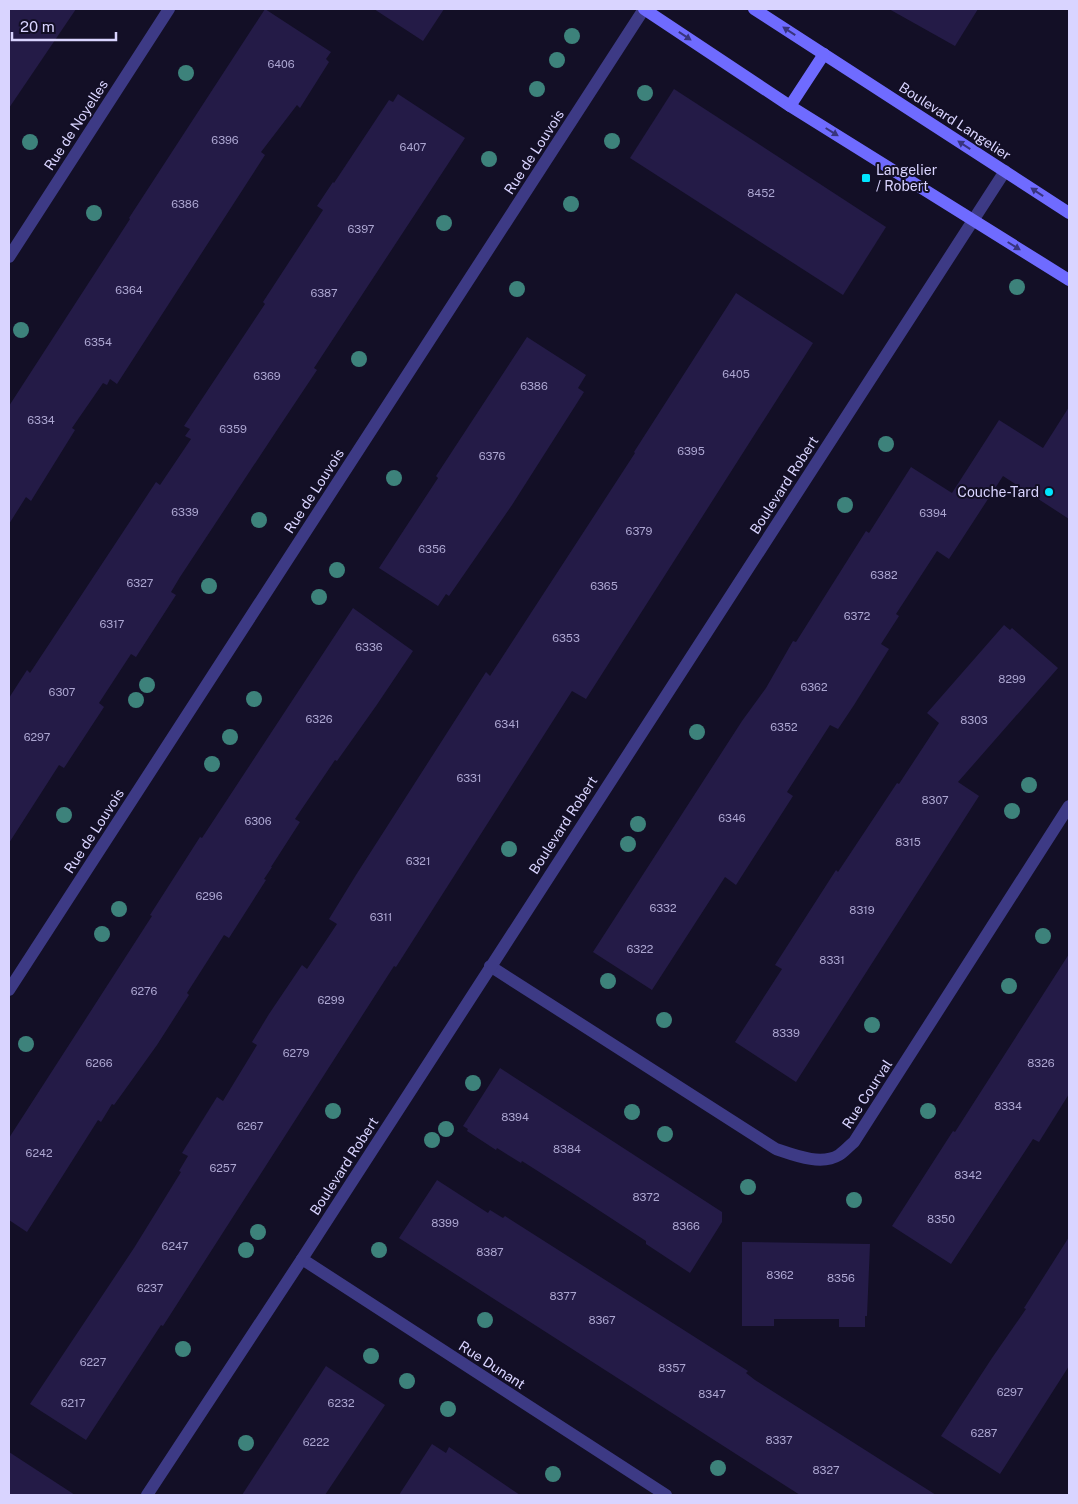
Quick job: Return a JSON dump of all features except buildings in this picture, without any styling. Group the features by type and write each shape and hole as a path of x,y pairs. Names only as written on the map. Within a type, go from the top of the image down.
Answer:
{"main road":[{"path":"644,9 790,106 1069,280"},
{"name":"Boulevard Langelier","path":"754,9 1069,213"},
{"path":"790,106 824,54"}],"street":[{"name":"Rue de Noyelles","path":"9,257 169,9"},
{"name":"Rue de Louvois","path":"9,990 644,9"},
{"name":"Boulevard Robert","path":"147,1495 302,1259 1005,171"},
{"name":"Rue Courval","path":"490,966 776,1149 797,1157 818,1160 838,1156 854,1142 1069,806"},
{"name":"Rue Dunant","path":"302,1259 666,1495"}],"place":[{"name":"Langelier / Robert","path":"866,178"},
{"name":"Couche-Tard","path":"1049,492"}]}
